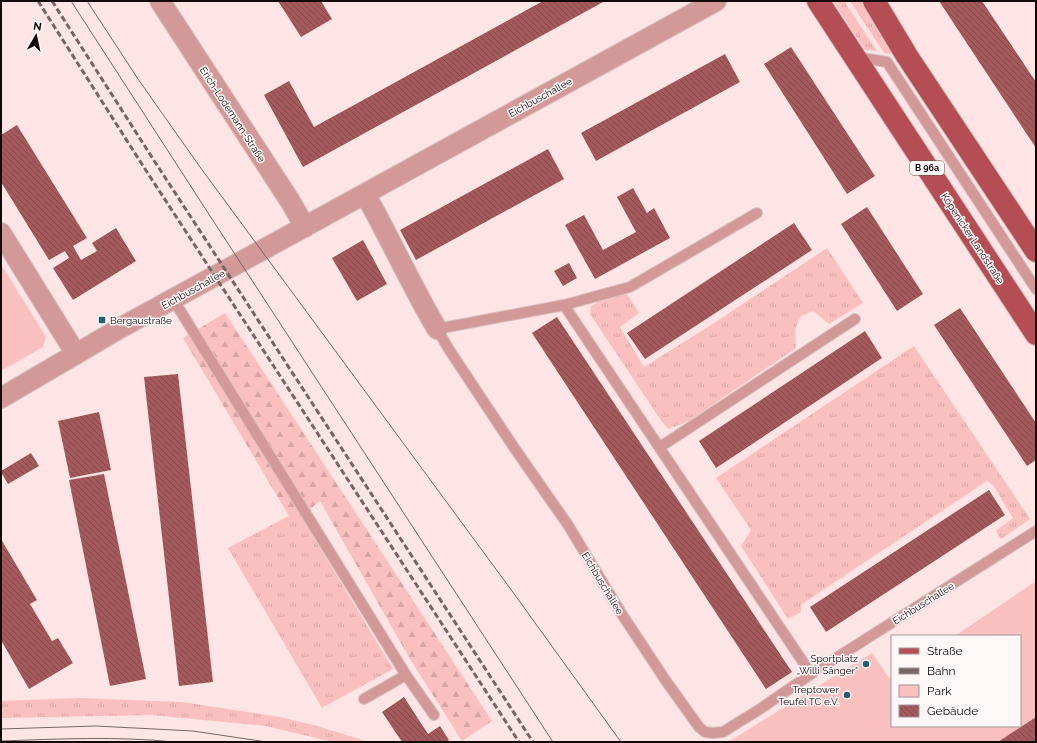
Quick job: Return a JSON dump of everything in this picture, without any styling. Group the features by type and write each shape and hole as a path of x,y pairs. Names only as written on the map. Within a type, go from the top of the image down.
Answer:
{"main road":[{"name":"Köpenicker Landstraße","path":"818,1 1036,334"},
{"path":"874,1 907,56 1036,251"}],"street":[{"name":"Erich-Lodemann-Straße","path":"160,1 305,227"},
{"name":"Eichbuschallee","path":"1,398 172,300 716,1"},
{"name":"Eichbuschallee","path":"365,194 438,329"},
{"path":"1,233 76,354"}],"lane":[{"path":"854,57 887,62 1036,289"},
{"path":"438,329 564,305 630,287 757,213"},
{"path":"172,300 406,675 434,715"},
{"path":"564,305 811,674"},
{"path":"660,447 855,318"},
{"name":"Eichbuschallee","path":"438,329 450,351 513,446 568,525 666,682 699,727 706,732 723,732 811,674 1036,531"},
{"path":"364,699 406,675"}],"green space":[{"path":"833,1 844,1 877,51 865,50"},
{"path":"850,1 862,1 897,55 884,53"},
{"path":"827,248 863,303 829,324 813,311 801,316 795,329 796,348 689,421 669,429 662,422 590,314 591,306 599,301 627,294 639,313 620,327 644,367 711,325"},
{"path":"1,264 46,337 43,347 1,371"},
{"path":"225,313 492,721 462,741 410,659 320,501 301,516 289,516 183,338"},
{"path":"914,346 1030,519 1001,539 996,531 1013,518 993,485 987,481 801,605 801,612 788,619 741,546 751,530 716,478"},
{"path":"289,516 301,516 393,669 322,708 228,548"},
{"name":"Sportplatz „Willi Sänger\"","path":"1036,581 1036,742 728,742 872,653 889,678 891,677 891,727 1021,727 1021,635 956,635"},
{"path":"79,698 182,702 280,717 317,726 369,742 333,742 266,726 151,715 1,718 1,701"}],"building":[{"path":"278,1 321,1 332,19 301,37"},
{"path":"543,1 605,1 303,167 264,95 289,81 314,127"},
{"path":"939,1 982,1 1036,82 1036,148"},
{"path":"791,47 875,176 847,194 764,64"},
{"path":"725,54 740,82 596,161 581,133"},
{"path":"17,125 87,238 73,246 81,260 97,251 92,243 116,228 136,261 73,300 53,268 69,258 65,251 49,260 1,182 1,135"},
{"path":"548,149 564,179 416,260 400,230"},
{"path":"633,188 647,213 654,208 670,238 595,279 565,225 584,215 603,250 636,232 617,197"},
{"path":"867,207 923,294 897,311 841,224"},
{"path":"794,223 812,250 645,359 627,333"},
{"path":"363,240 387,284 357,301 332,258"},
{"path":"569,263 577,278 563,286 554,271"},
{"path":"960,308 1036,423 1036,460 1027,466 934,325"},
{"path":"557,317 792,672 766,689 532,333"},
{"path":"865,331 882,358 716,468 699,441"},
{"path":"178,374 213,682 179,686 144,377"},
{"path":"99,412 111,470 70,478 58,421"},
{"path":"31,453 39,466 8,484 1,471"},
{"path":"104,474 146,679 110,686 69,480"},
{"path":"989,490 1005,515 826,632 810,607"},
{"path":"1,539 37,600 30,604 52,641 58,638 73,663 29,689 1,640"},
{"path":"404,697 428,734 440,726 449,740 446,742 402,742 382,712"},
{"path":"1036,717 1036,742 998,742 1021,727"}],"tram line":[{"path":"71,1 553,742"},
{"path":"87,1 138,79 200,167 515,595 621,742"},
{"path":"1,729 96,726 193,731 267,742"},
{"path":"1,741 131,739 174,742"}],"railway":[{"path":"38,1 145,169 519,742"},
{"path":"52,1 155,162 533,742"}],"place":[{"name":"Bergaustraße","path":"102,320"},
{"name":"Sportplatz „Willi Sänger\"","path":"866,664"},
{"name":"Treptower Teufel TC e.V.","path":"847,695"}]}
